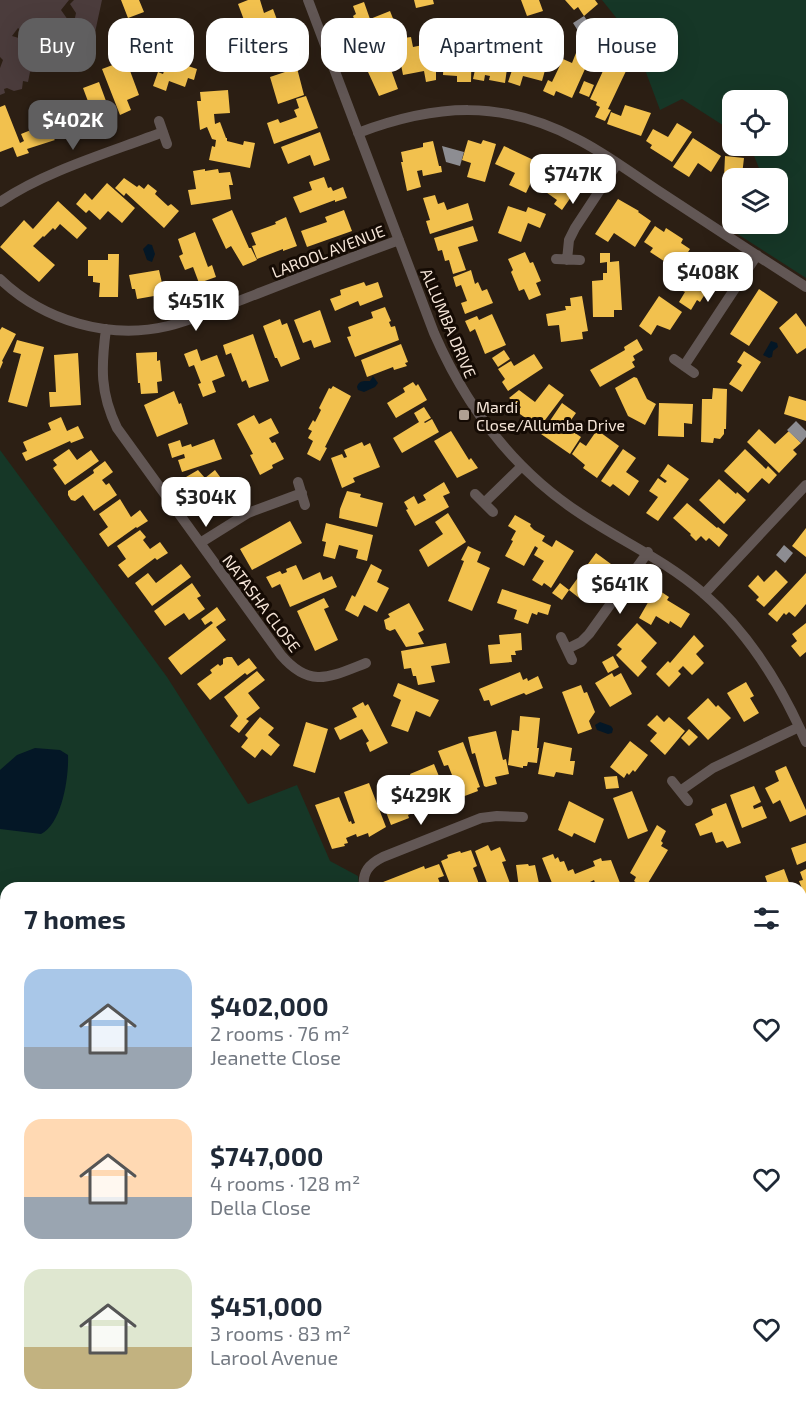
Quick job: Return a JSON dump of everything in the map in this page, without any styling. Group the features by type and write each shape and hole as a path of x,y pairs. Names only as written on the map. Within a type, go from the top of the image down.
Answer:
{"street":[{"name":"ALLUMBA DRIVE","path":"308,0 434,333 457,381 483,420 522,466 545,488 582,515 648,552 704,594 739,630 762,661 782,691 806,742"},
{"path":"358,133 417,114 454,110 485,110 522,117 555,128 589,145 806,287"},
{"path":"159,121 167,144"},
{"path":"0,202 46,177 163,132"},
{"path":"580,260 561,260 574,228 617,164"},
{"name":"LAROOL AVENUE","path":"0,279 10,289 42,309 75,323 106,329 140,330 185,321 399,240"},
{"path":"684,366 757,255"},
{"name":"NATASHA CLOSE","path":"106,329 101,370 105,395 112,417 130,448 281,655 294,669 316,678 336,675 366,663"},
{"path":"674,359 694,373"},
{"path":"484,503 522,466"},
{"path":"298,482 305,505"},
{"path":"704,594 806,485"},
{"path":"200,543 248,513 302,493"},
{"path":"476,494 493,512"},
{"path":"561,637 570,654 589,634 648,552"},
{"path":"680,791 713,768 799,727"},
{"path":"672,781 688,801"},
{"path":"363,882 371,863 383,857 481,818 523,817"}],"green space":[{"path":"602,0 806,0 806,278 738,234 788,234 788,168 759,168 754,156 788,156 788,90 722,90 722,125 682,99 660,110 646,72 678,72 678,18 616,18"},
{"path":"0,450 167,677 248,804 297,785 330,861 358,876 358,882 0,882"}],"water":[{"path":"148,244 152,245 155,254 152,262 147,260 143,249"},
{"path":"771,341 777,343 778,347 769,358 763,355"},
{"path":"373,376 378,383 375,387 364,392 358,390 359,383 370,381"},
{"path":"600,722 611,726 612,733 597,730 595,725"},
{"path":"35,748 60,750 68,755 67,775 59,810 48,829 41,834 0,829 0,770 17,755"}],"building: Homes":[{"path":"121,0 139,0 144,12 128,18"},
{"path":"248,0 260,0 264,13 273,9 276,18 243,18 238,4"},
{"path":"414,0 433,0 434,4 416,8"},
{"path":"521,0 539,0 543,11 527,16"},
{"path":"565,0 595,0 598,4 584,16 578,7 574,10"},
{"path":"364,2 370,18 354,18 356,14 353,6"},
{"path":"390,11 393,18 372,18"},
{"path":"411,37 413,47 419,46 419,72 403,75 402,72 407,72 407,38"},
{"path":"576,53 576,72 584,72 572,98 556,91 554,96 543,91 548,80 552,82 557,72 564,72 564,59 572,63"},
{"path":"108,67 108,72 130,72 139,95 127,100 131,110 120,115 102,69"},
{"path":"194,68 197,69 194,80 188,78 185,87 169,81 166,91 153,86 158,72 163,74 164,72 194,72"},
{"path":"285,72 298,72 304,95 278,104 270,77"},
{"path":"368,72 392,72 398,89 379,96"},
{"path":"424,72 436,72 436,80 426,82"},
{"path":"443,72 471,72 471,82 457,82 457,76 443,75"},
{"path":"474,72 507,72 505,83 489,80 490,76 485,75 484,81 473,79"},
{"path":"511,72 545,72 542,81 523,76 520,86 508,82"},
{"path":"603,72 626,72 608,109 611,110 605,121 595,117 600,107 596,105 597,102 590,99"},
{"path":"584,81 594,85 589,97 579,93"},
{"path":"99,82 110,122 97,127 95,122 84,126 82,119 71,124 67,113 89,104 83,88"},
{"path":"228,90 230,113 214,114 215,124 220,122 227,141 243,145 244,141 255,143 250,168 209,160 216,140 212,139 207,127 200,130 197,101 201,101 200,92"},
{"path":"306,96 318,128 274,144 267,123 278,119 280,123 297,117 294,110 299,108 296,99"},
{"path":"5,105 20,143 24,141 21,134 63,117 69,133 27,149 29,153 17,157 13,147 0,152 0,107"},
{"path":"625,105 651,113 641,136 607,124 611,112 621,116"},
{"path":"677,123 692,132 672,162 650,148 652,145 646,141 653,129 668,137"},
{"path":"320,132 330,160 314,166 310,155 288,164 281,147"},
{"path":"693,138 721,156 711,172 698,163 689,177 673,167"},
{"path":"468,140 481,144 483,140 496,144 485,182 467,177 471,163 462,160"},
{"path":"433,141 442,172 423,176 422,170 417,171 421,187 407,191 401,152 423,147 423,143"},
{"path":"504,146 540,163 526,193 509,185 515,173 495,164"},
{"path":"725,156 744,158 743,168 724,168"},
{"path":"205,169 205,171 218,169 219,173 230,172 233,185 229,185 231,199 191,205 188,190 196,189 193,171"},
{"path":"567,171 573,176 577,171 585,177 562,210 554,204 557,200 543,190 550,180 558,185"},
{"path":"324,177 328,188 331,187 333,191 343,187 347,198 300,213 293,197 312,190 309,182"},
{"path":"124,178 144,189 148,184 157,191 155,194 168,206 171,204 179,211 164,228 126,193 124,196 115,188"},
{"path":"107,183 135,208 122,223 108,211 100,220 89,210 86,213 76,204 85,193 92,200"},
{"path":"435,195 438,204 444,202 447,210 468,203 473,220 430,234 426,221 430,220 423,198"},
{"path":"618,199 651,221 635,247 614,233 608,242 595,234"},
{"path":"58,201 87,228 77,239 60,224 33,246 55,265 39,282 0,247 24,220 33,229"},
{"path":"508,206 526,212 528,207 546,214 540,228 528,223 521,242 498,233"},
{"path":"232,210 257,260 243,266 231,246 226,249 212,219"},
{"path":"344,210 352,231 307,247 301,231 327,222 325,217"},
{"path":"286,217 297,246 257,259 252,246 256,245 251,233 276,224 275,222"},
{"path":"473,226 478,241 458,247 466,270 453,274 449,260 445,261 442,250 438,251 434,238"},
{"path":"655,226 664,232 666,228 683,239 681,243 690,249 681,263 671,257 667,263 650,252 653,248 644,242"},
{"path":"195,232 208,267 212,265 216,277 199,283 193,267 185,270 179,256 183,254 178,239"},
{"path":"525,252 530,263 533,262 541,281 536,283 541,295 529,300 524,289 519,291 508,259"},
{"path":"600,253 610,253 610,262 619,261 622,310 614,310 614,317 593,317 592,281 603,280 603,273 607,273 607,262 600,263"},
{"path":"108,254 119,254 118,297 99,297 100,283 93,282 93,276 88,276 88,260 108,260"},
{"path":"704,258 721,269 700,302 697,300 691,310 679,302 685,292 683,291"},
{"path":"159,270 162,283 168,281 171,293 137,299 129,275"},
{"path":"471,270 475,284 478,282 482,291 487,289 493,303 465,314 461,303 467,301 461,285 456,287 453,277"},
{"path":"364,282 366,286 378,282 383,297 360,306 358,301 335,311 330,299 341,295 340,290"},
{"path":"759,289 778,302 749,346 730,334"},
{"path":"582,296 588,331 582,332 583,339 561,342 559,325 548,326 546,314 566,310 565,306 571,306 570,298"},
{"path":"659,296 682,312 670,330 657,325 651,335 639,326"},
{"path":"385,307 391,327 395,326 399,340 355,357 347,337 351,336 348,327 373,318 371,312"},
{"path":"320,310 331,342 314,348 311,340 303,343 294,320"},
{"path":"796,313 806,327 806,348 797,354 779,328"},
{"path":"492,314 506,345 485,354 475,329 470,332 465,321 477,316 479,320"},
{"path":"280,319 282,325 287,323 300,359 281,367 275,358 263,326"},
{"path":"2,327 16,334 0,369 0,330"},
{"path":"253,334 269,381 249,388 246,380 242,382 231,353 226,355 223,345"},
{"path":"637,339 643,350 633,356 635,360 632,362 635,367 600,387 590,370 625,350 624,347"},
{"path":"17,340 44,347 27,407 8,402 21,354 13,352"},
{"path":"401,344 408,362 405,363 407,366 394,370 393,367 367,377 361,360"},
{"path":"197,349 201,361 217,355 225,376 212,381 216,392 203,397 198,384 201,383 194,365 189,367 184,354"},
{"path":"504,350 510,359 498,367 492,358"},
{"path":"744,351 761,362 742,392 729,384 742,365 737,362"},
{"path":"157,352 162,381 157,382 158,393 141,394 136,353"},
{"path":"78,353 81,405 50,407 49,392 56,392 54,355"},
{"path":"534,354 543,368 508,391 502,382 505,379 498,369 511,361 514,366"},
{"path":"634,377 637,378 647,399 656,404 645,425 628,416 615,388"},
{"path":"413,382 416,386 418,384 427,400 396,418 387,403 405,392 403,388"},
{"path":"549,384 564,395 536,432 524,423 527,419 517,412 521,407 509,398 519,390 535,402"},
{"path":"333,386 351,396 320,461 307,454 313,441 308,438 312,431 308,429 313,420 315,422 329,388"},
{"path":"713,388 727,389 726,429 720,439 714,438 713,443 701,442 702,399 712,399"},
{"path":"174,391 188,424 157,437 144,405"},
{"path":"789,396 806,401 806,421 784,414"},
{"path":"562,403 576,413 566,427 581,437 570,454 541,434"},
{"path":"659,403 693,404 692,424 684,423 684,437 658,436"},
{"path":"424,407 431,418 424,422 432,419 439,432 402,453 393,438 419,422 414,413"},
{"path":"254,415 259,424 271,418 279,433 269,438 272,443 275,442 284,459 260,475 250,455 253,454 237,424"},
{"path":"61,417 67,431 78,426 84,438 71,443 70,441 26,461 22,453 27,451 23,442 51,430 48,423"},
{"path":"759,429 775,444 789,431 801,443 793,450 797,454 779,473 747,442"},
{"path":"597,430 619,446 597,478 583,468 585,465 572,454 580,442 586,446"},
{"path":"451,431 469,460 471,458 478,468 457,478 434,441"},
{"path":"214,439 222,459 182,472 178,460 185,458 184,454 172,458 168,444 180,440 182,447 191,444 192,447"},
{"path":"362,442 364,446 370,443 380,467 353,478 355,482 342,488 331,458 342,454 344,458 347,457 344,450"},
{"path":"69,449 77,460 91,450 99,461 65,485 53,468 57,465 53,460"},
{"path":"623,449 636,458 626,472 639,481 629,496 613,484 610,487 601,481"},
{"path":"745,449 766,469 768,466 777,475 769,484 762,478 748,493 724,471"},
{"path":"105,461 113,472 102,480 106,485 109,483 117,495 94,511 83,495 75,501 71,500 68,491 94,473 93,470"},
{"path":"668,464 689,479 658,521 646,513 658,497 649,491 658,478 665,483 667,481 660,476"},
{"path":"198,470 205,478 215,470 226,485 232,480 240,491 218,506 202,483 194,489 186,477"},
{"path":"719,479 746,500 724,524 699,500"},
{"path":"444,482 450,493 443,496 449,507 415,526 404,502 414,496 418,504 426,500 423,495"},
{"path":"347,491 383,503 377,527 339,518"},
{"path":"120,499 131,517 140,510 148,521 108,547 99,534 108,527 99,514"},
{"path":"687,503 728,535 719,547 709,538 706,541 701,536 696,541 673,518"},
{"path":"448,513 466,542 428,567 419,550 443,534 435,522"},
{"path":"515,515 531,524 534,530 545,536 542,541 552,547 556,540 574,551 551,588 544,583 542,586 532,580 544,561 534,555 538,548 535,546 524,566 505,556 516,531 508,526"},
{"path":"290,521 302,543 252,570 240,549"},
{"path":"326,523 373,535 367,561 356,558 358,550 339,545 335,559 323,556 326,542 322,541"},
{"path":"806,528 806,557 792,546"},
{"path":"140,530 146,537 143,540 150,549 160,542 168,553 157,560 155,558 128,578 118,565 126,559 117,546"},
{"path":"468,546 481,552 477,562 490,568 472,611 448,601"},
{"path":"596,553 611,564 583,601 569,590"},
{"path":"181,564 191,577 152,606 135,583 148,573 156,583"},
{"path":"371,564 382,570 377,582 389,588 377,612 364,605 358,617 345,610 352,595 355,597"},
{"path":"296,565 303,580 320,572 323,580 332,576 337,587 290,607 280,584 272,588 266,577 280,571 282,574 287,572 286,569"},
{"path":"776,570 788,582 764,607 756,600 759,597 748,586 758,575 764,582"},
{"path":"806,573 806,604 795,617 789,612 786,615 784,613 777,622 768,614"},
{"path":"192,583 201,596 197,598 205,609 189,620 184,613 165,626 154,611"},
{"path":"560,583 569,590 562,600 552,593"},
{"path":"502,589 551,605 548,615 532,613 528,624 514,619 517,610 497,603"},
{"path":"660,591 669,597 667,600 690,614 681,628 656,616 651,625 639,618 654,592 658,595"},
{"path":"324,598 329,607 324,609 338,640 315,651 297,611"},
{"path":"409,603 424,630 418,633 424,644 406,647 395,629 390,631 386,629 384,620 390,617 388,614"},
{"path":"217,607 226,620 216,627 226,640 181,675 168,658 213,623 211,621 205,625 201,619"},
{"path":"637,623 657,643 641,661 647,667 638,677 616,655 622,649 617,645"},
{"path":"806,623 806,652 800,657 791,646 797,641 792,634"},
{"path":"521,633 522,650 515,651 516,655 511,655 512,662 490,664 488,645 500,644 499,635"},
{"path":"694,635 704,646 696,654 704,663 692,675 683,666 678,671 681,674 669,687 656,674 668,661 670,663"},
{"path":"446,643 450,663 431,666 435,682 418,685 411,668 404,669 401,651"},
{"path":"613,656 619,667 608,673 602,662"},
{"path":"232,657 238,666 249,658 257,668 247,675 245,673 210,700 197,684 212,673 210,670 218,664 220,666 223,664 223,659"},
{"path":"257,671 265,680 248,693 260,708 246,719 249,721 239,733 230,726 238,716 224,697"},
{"path":"520,672 523,680 527,678 528,681 538,676 543,688 491,706 489,700 484,701 479,689"},
{"path":"612,673 614,677 621,673 632,694 610,707 595,683"},
{"path":"746,682 754,696 750,698 759,713 744,722 727,693"},
{"path":"398,683 439,700 430,717 416,711 408,732 391,726 401,700 393,696"},
{"path":"581,685 584,693 587,692 595,712 589,721 592,729 578,734 562,692"},
{"path":"708,698 731,718 708,740 687,718"},
{"path":"363,702 365,706 368,704 388,743 370,752 366,743 369,741 362,729 340,740 334,728 357,717 352,708"},
{"path":"657,715 664,722 669,717 685,731 665,755 650,741 657,733 647,725"},
{"path":"520,716 540,718 537,763 528,762 523,768 508,765 512,730 519,731"},
{"path":"260,717 274,728 268,735 280,745 271,756 262,749 255,758 241,747 248,738 245,735"},
{"path":"306,722 328,729 315,773 293,766"},
{"path":"689,729 698,737 689,746 681,738"},
{"path":"496,731 509,774 495,777 497,784 486,787 475,753 472,754 468,737"},
{"path":"630,741 648,755 635,772 633,770 629,775 627,773 624,778 610,767"},
{"path":"463,742 480,787 477,788 478,791 451,798 446,785 450,784 447,776 452,775 448,765 444,766 438,751"},
{"path":"544,742 572,748 570,761 575,761 573,775 556,772 554,777 538,774"},
{"path":"434,764 449,801 431,810 428,803 417,807 413,794 417,792 410,774"},
{"path":"786,766 806,810 806,815 790,822 780,800 773,804 765,788 779,781 775,771"},
{"path":"617,776 619,788 606,789 604,777"},
{"path":"402,777 415,812 408,815 409,818 391,825 380,785"},
{"path":"369,783 386,827 369,837 368,833 346,838 348,843 344,844 345,846 332,849 315,805 339,797 349,822 355,823 344,792"},
{"path":"754,786 761,802 753,806 754,809 762,806 767,818 742,828 730,795"},
{"path":"632,791 648,831 628,839 613,798"},
{"path":"569,801 604,819 595,843 574,833 572,837 558,830"},
{"path":"726,803 741,843 727,848 723,841 716,843 712,832 700,836 695,824 713,815 711,809"},
{"path":"657,825 666,831 661,846 668,850 649,882 636,882 636,877 630,873"},
{"path":"806,843 806,861 797,865 791,848"},
{"path":"488,845 491,851 500,847 506,861 502,862 510,882 487,882 475,851"},
{"path":"471,850 477,866 473,868 478,882 449,882 441,861 448,858 447,855 460,851 461,853"},
{"path":"553,854 555,859 558,857 560,862 564,861 568,871 573,869 575,874 595,866 593,861 601,858 602,861 611,860 620,882 595,882 594,880 590,882 552,882 542,858"},
{"path":"439,864 444,876 438,878 440,882 383,882 424,866 425,869"},
{"path":"516,865 535,865 539,882 518,882"},
{"path":"784,869 789,882 767,882 765,876"},
{"path":"806,869 806,882 799,882 803,880 800,872"}],"building: Industry":[{"path":"442,146 464,152 460,166 446,162"},
{"path":"796,421 806,431 806,437 801,443 787,430"},
{"path":"784,545 793,553 785,563 776,555"}],"building: Other":[{"path":"0,0 69,0 61,10 67,18 18,18 18,28 12,36 18,38 18,72 30,72 28,82 23,81 22,89 14,91 7,88 4,89 5,93 0,95 0,68 3,60 0,57"},
{"path":"74,0 102,0 96,28 96,18 75,18 76,13 70,4"}],"place":[{"name":"Mardi Close/Allumba Drive","path":"464,415"}]}
